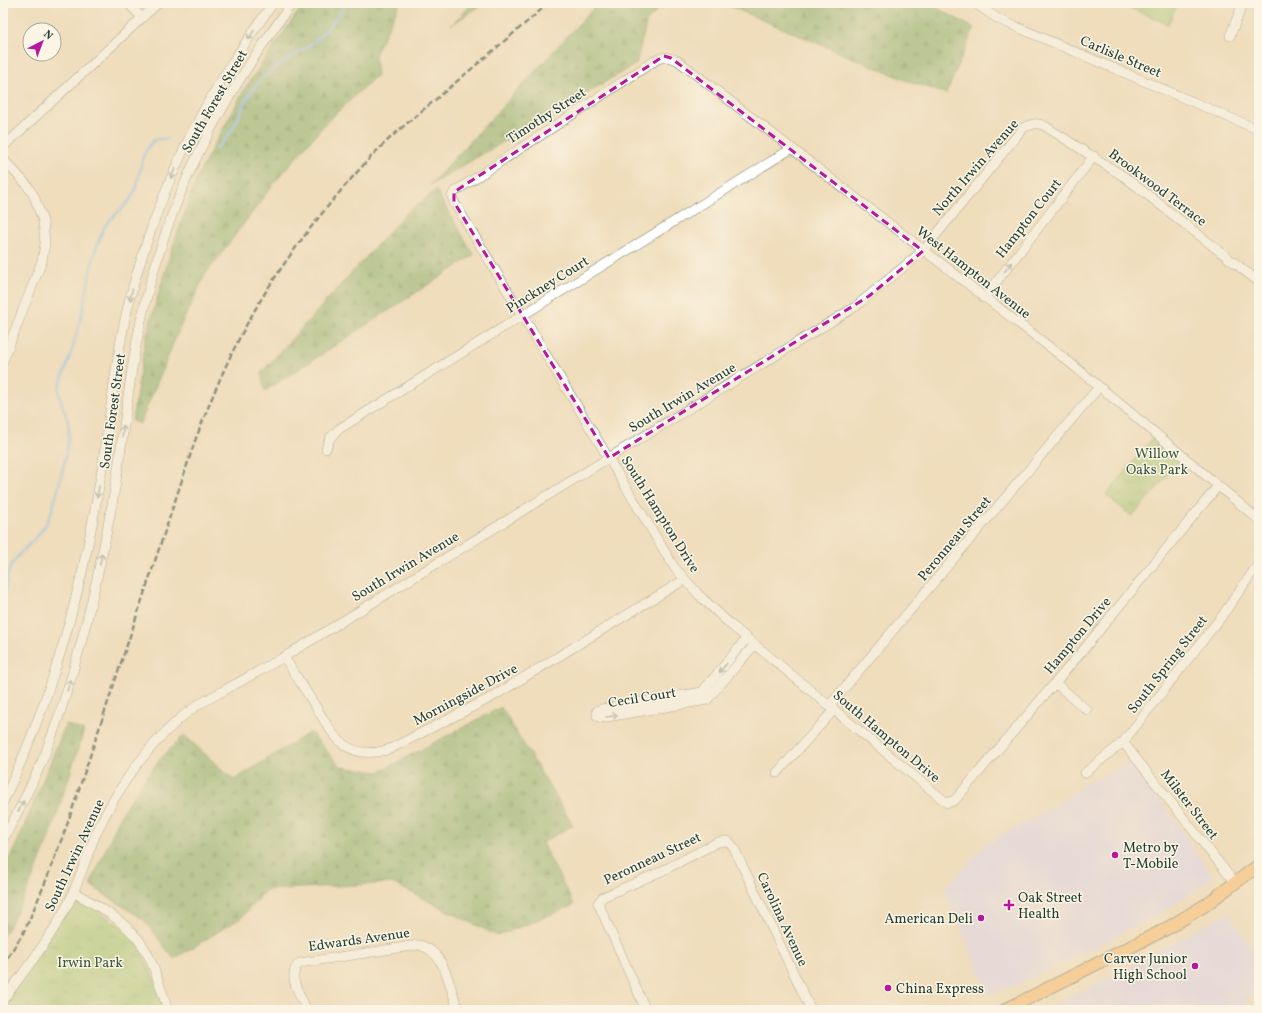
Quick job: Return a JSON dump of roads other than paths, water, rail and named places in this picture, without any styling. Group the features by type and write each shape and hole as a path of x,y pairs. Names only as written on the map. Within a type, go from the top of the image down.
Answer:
{"main road":[{"path":"1005,1010 1166,929 1204,906 1259,865"}],"street":[{"path":"128,3 142,18"},
{"path":"3,147 158,3"},
{"name":"South Forest Street","path":"3,802 39,721 68,630 93,522 122,334 142,257 169,182 201,115 236,57 273,3"},
{"name":"South Forest Street","path":"3,840 42,761 71,677 107,531 137,337 156,261 183,188 215,122 245,72 292,3"},
{"name":"Carlisle Street","path":"975,3 998,19 1259,130"},
{"path":"1230,36 1244,3"},
{"name":"West Hampton Avenue","path":"664,56 677,60 1099,387 1259,520"},
{"name":"Timothy Street","path":"454,202 452,197 457,188 664,56"},
{"name":"Brookwood Terrace","path":"1035,123 1045,126 1094,156 1126,178 1259,282"},
{"name":"North Irwin Avenue","path":"923,251 1023,128 1035,123"},
{"name":"Pinckney Court","path":"326,449 330,438 339,429 791,149"},
{"name":"Hampton Court","path":"984,298 1094,156"},
{"path":"3,159 34,196 43,222 45,244 42,262 3,361"},
{"name":"South Hampton Drive","path":"454,202 674,567 684,580 714,610 942,800 947,802 955,800"},
{"name":"South Irwin Avenue","path":"3,1000 56,926 73,892 96,833 110,806 150,750 173,724 196,706 284,657 840,317 869,296 923,251"},
{"name":"Peronneau Street","path":"777,773 1099,387"},
{"name":"Hampton Drive","path":"955,800 1055,683 1218,486"},
{"name":"South Spring Street","path":"1085,773 1123,742 1222,616 1259,563"},
{"name":"Morningside Drive","path":"284,657 337,740 355,751 377,753 390,749 492,697 684,580"},
{"path":"704,696 751,641"},
{"path":"1055,683 1087,710"},
{"name":"Cecil Court","path":"704,696 601,718 597,716 597,711 600,709 704,696"},
{"name":"Milster Street","path":"1123,742 1235,883"},
{"name":"Peronneau Street","path":"646,1010 599,910 598,903 603,897 662,871 718,842 728,841"},
{"name":"Carolina Avenue","path":"728,841 734,848 811,1010"},
{"path":"73,892 106,912 141,943 150,958 168,1010"},
{"name":"Edwards Avenue","path":"307,1010 293,976 294,968 300,962 418,945 428,948 438,955 458,1010"}],"waterway":[{"path":"216,148 232,130 247,99 257,84 271,71 321,36 346,3"},
{"path":"3,602 8,572 16,558 44,528 58,490 69,436 67,418 60,398 59,387 78,329 91,270 102,232 109,221 131,199 137,186 143,157 150,145 156,139 167,139"}],"railway":[{"path":"3,965 25,930 45,883 67,825 195,441 223,372 247,323 294,250 330,204 368,160 403,126 549,3"}],"place":[{"name":"Metro by T-Mobile","path":"1115,855"},
{"name":"Oak Street Health","path":"1009,905"},
{"name":"American Deli","path":"981,918"},
{"name":"Carver Junior High School","path":"1195,966"},
{"name":"China Express","path":"888,988"}],"park label":[{"name":"Willow Oaks Park","path":"1157,462"},
{"name":"Irwin Park","path":"90,962"}]}
